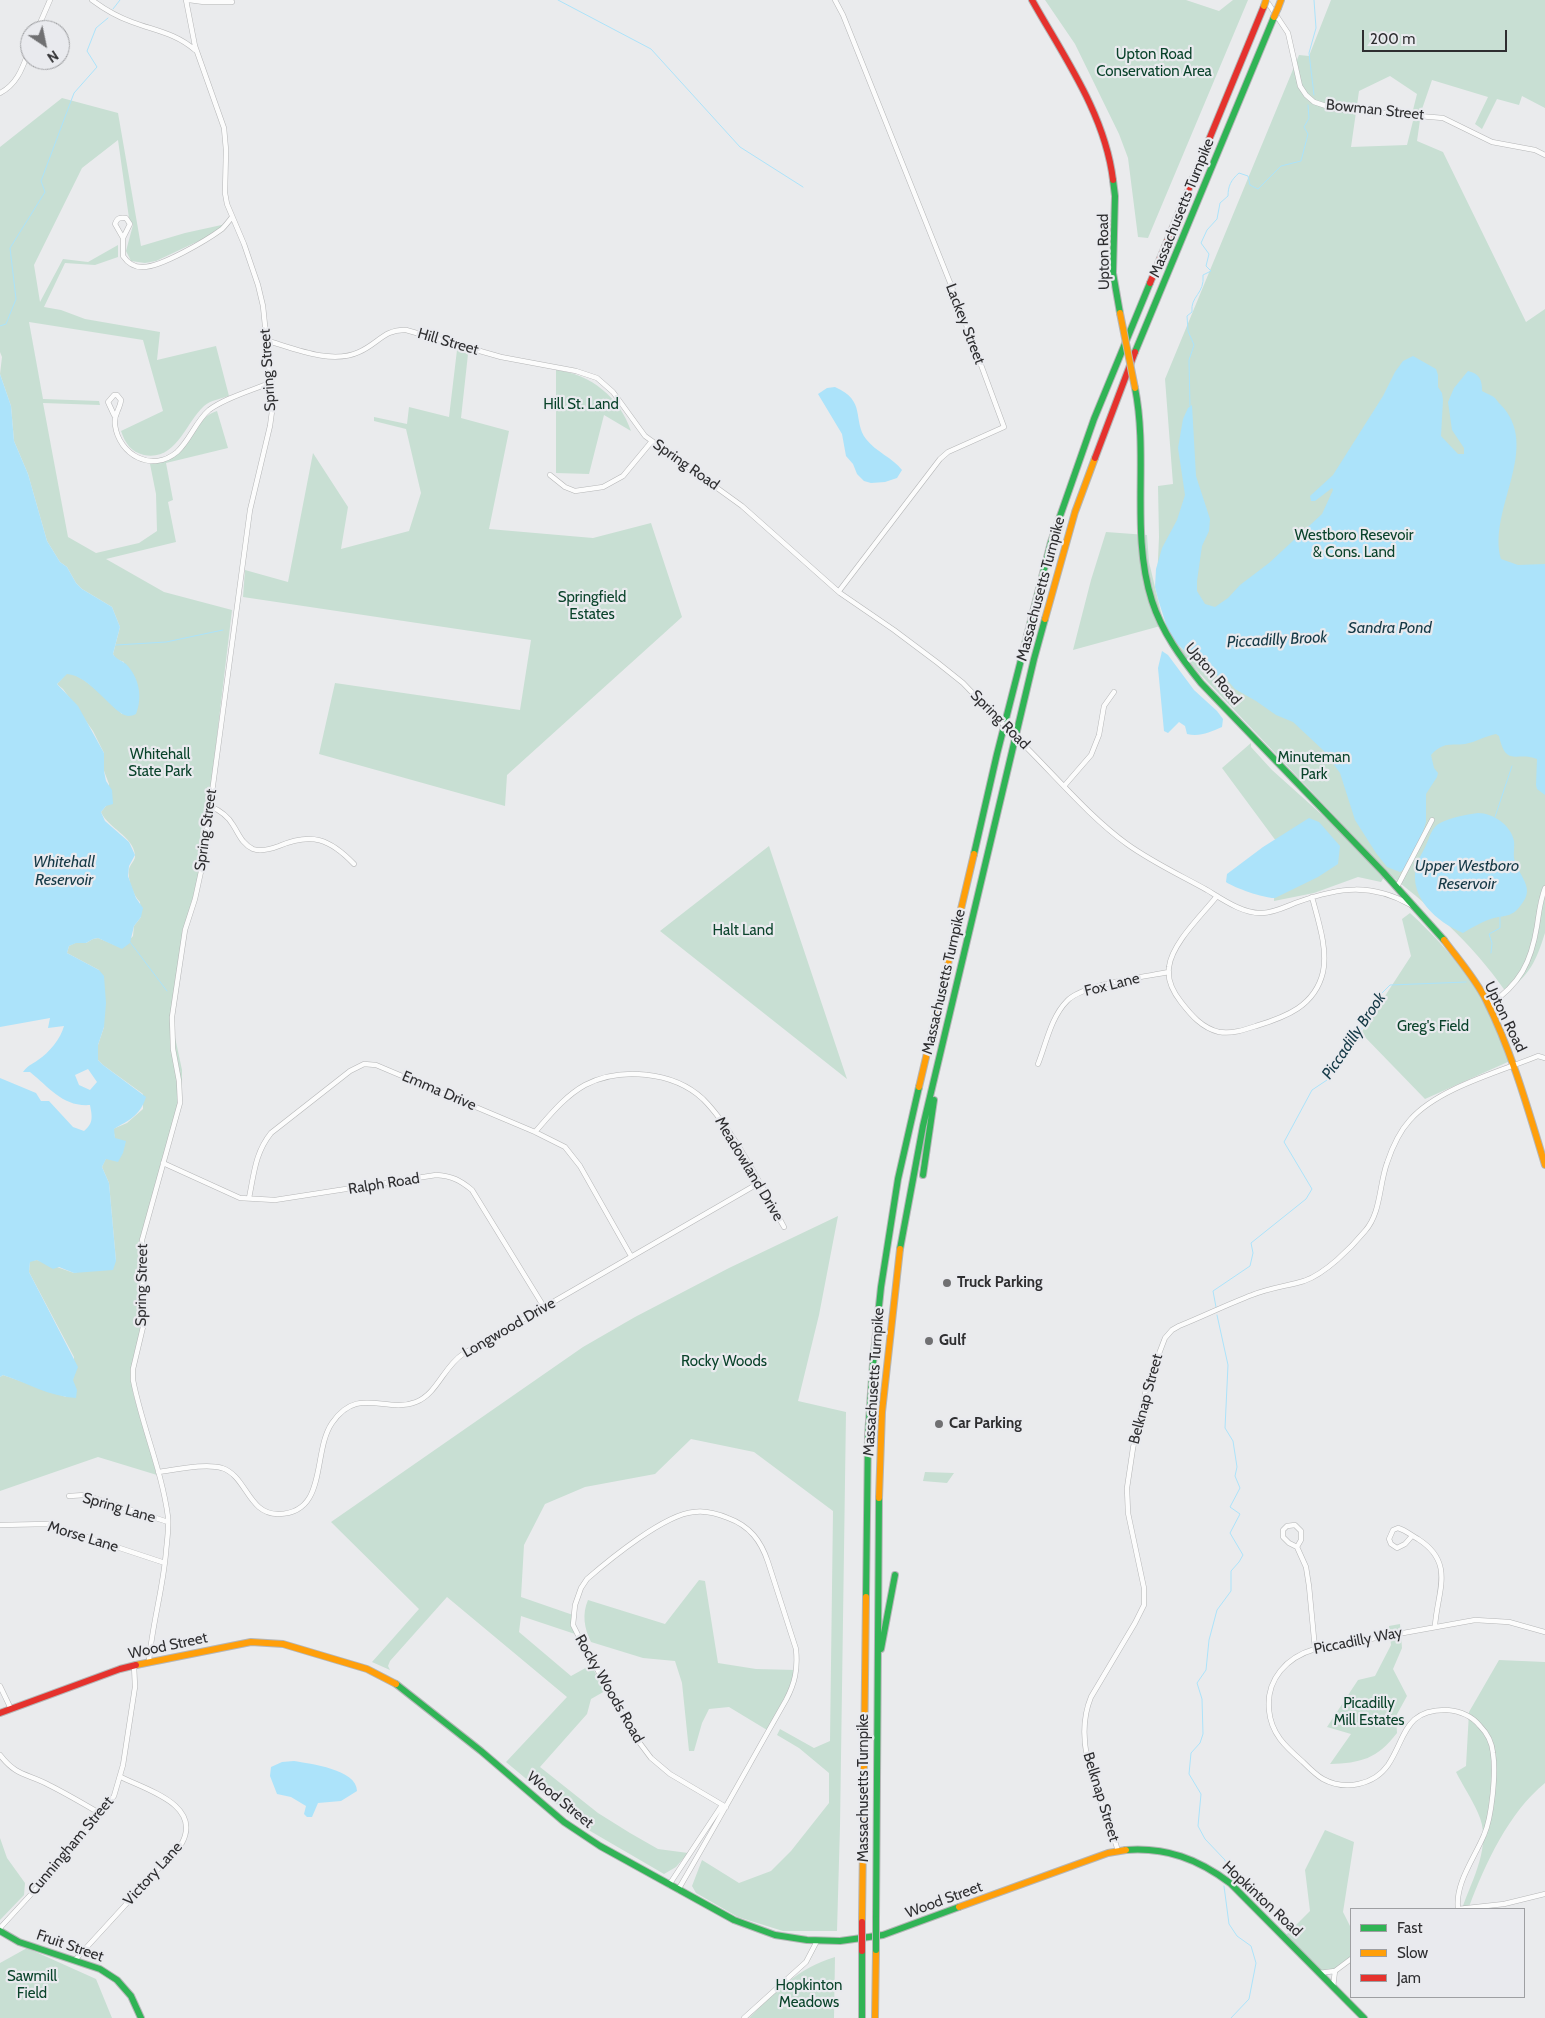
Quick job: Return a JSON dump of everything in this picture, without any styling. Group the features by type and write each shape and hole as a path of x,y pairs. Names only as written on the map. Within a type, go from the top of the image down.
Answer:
{"main road":[{"name":"Upton Road","path":"1032,0 1094,112 1106,143 1115,191 1113,273 1136,388 1139,426 1143,568 1150,600 1163,630 1180,659 1201,683 1397,887 1455,953 1489,1005 1515,1066 1545,1165"},
{"name":"Massachusetts Turnpike","path":"875,2018 880,1467 884,1391 892,1306 902,1232 924,1121 1034,660 1073,519 1127,372 1281,0"},
{"name":"Massachusetts Turnpike","path":"862,2018 868,1431 881,1287 900,1170 995,764 1037,595 1058,522 1105,393 1266,2"},
{"path":"923,1175 938,1061"},
{"path":"878,1666 895,1575"},
{"name":"Wood Street","path":"0,1713 102,1675 150,1662 223,1647 262,1642 304,1649 377,1673 405,1690 481,1751 570,1827 600,1846 729,1918 754,1928 786,1937 817,1941 840,1941 883,1935 1118,1851"},
{"name":"Hopkinton Road","path":"1118,1851 1141,1848 1159,1850 1184,1855 1203,1864 1238,1890 1364,2018"},
{"name":"Fruit Street","path":"0,1929 30,1945 104,1970 119,1981 134,2001 141,2018"}],"street":[{"path":"41,20 50,0"},
{"path":"92,0 124,19 176,36 186,41 196,51"},
{"path":"188,0 232,2"},
{"name":"Spring Street","path":"150,1662 165,1563 168,1522 158,1472 133,1380 133,1369 144,1327 142,1240 180,1103 172,1027 176,987 187,920 200,878 250,510 272,415 272,382 265,340 263,306 258,285 224,194 226,150 224,128 196,51 188,0"},
{"name":"Lackey Street","path":"835,0 845,20 957,300 1004,427 948,452 940,459 839,591"},
{"name":"Bowman Street","path":"1266,2 1288,33 1300,86 1314,102 1334,109 1443,118 1492,142 1535,150 1545,155"},
{"path":"0,93 8,89 16,80 20,70"},
{"path":"123,238 115,224 116,220 122,217 126,218 130,224 123,238 122,251 125,259 133,266 143,268 161,263 178,255 222,228 232,217"},
{"name":"Hill Street","path":"265,340 310,352 337,356 359,352 396,329 406,330 501,356 586,374 606,384 623,407"},
{"path":"114,416 115,427 121,443 129,454 152,462 168,458 178,451 203,417 220,403 272,382"},
{"name":"Spring Road","path":"623,407 637,428 652,441 742,506 839,591 938,662 963,683 1110,830 1127,844 1217,896 1241,908 1262,914 1312,897 1345,889 1367,889 1388,894 1416,908"},
{"path":"550,475 565,487 576,491 604,486 623,476 652,441"},
{"path":"1065,785 1094,750 1099,735 1104,706 1114,692"},
{"path":"210,806 227,817 245,844 254,850 265,850 296,840 317,839 337,848 354,864"},
{"path":"1397,887 1432,820"},
{"path":"1489,1005 1509,991 1526,967 1535,936 1540,903 1545,888"},
{"path":"1217,896 1177,947 1172,956 1169,972 1172,988 1184,1006 1199,1022 1218,1032 1229,1033 1291,1014 1300,1008 1315,992 1323,972 1323,950 1312,897"},
{"name":"Fox Lane","path":"1038,1064 1060,1009 1067,1000 1091,988 1169,972"},
{"name":"Belknap Street","path":"1118,1851 1086,1759 1087,1708 1091,1697 1144,1605 1144,1588 1128,1513 1127,1488 1132,1448 1147,1385 1165,1338 1172,1330 1179,1326 1253,1294 1277,1286 1302,1281 1323,1271 1363,1234 1371,1224 1387,1164 1398,1136 1408,1121 1436,1098 1538,1056 1545,1058"},
{"name":"Emma Drive","path":"249,1198 261,1145 270,1133 350,1071 364,1064 376,1064 536,1132 565,1147 580,1166 631,1256"},
{"name":"Meadowland Drive","path":"536,1132 557,1107 585,1085 604,1077 627,1074 659,1077 686,1086 702,1098 734,1140 784,1227"},
{"name":"Ralph Road","path":"163,1163 240,1198 275,1200 436,1175 450,1176 461,1181 472,1190 544,1307"},
{"name":"Longwood Drive","path":"158,1472 210,1466 221,1468 233,1475 252,1502 264,1510 278,1514 298,1509 311,1496 326,1436 332,1423 342,1412 351,1406 365,1402 405,1405 419,1401 434,1386 454,1360 759,1183"},
{"name":"Spring Lane","path":"69,1496 84,1495 168,1522"},
{"name":"Rocky Woods Road","path":"678,1890 789,1694 796,1676 798,1664 796,1649 764,1549 755,1535 743,1525 733,1520 711,1513 695,1511 660,1524 587,1579 581,1588 575,1605 573,1625 618,1708 645,1751 670,1774 724,1806"},
{"name":"Morse Lane","path":"0,1525 47,1524 165,1563"},
{"path":"1297,1547 1301,1540 1301,1531 1295,1525 1286,1526 1283,1530 1283,1537 1288,1543 1297,1547 1306,1568 1314,1649"},
{"path":"1412,1536 1405,1544 1397,1548 1389,1539 1393,1530 1398,1528 1412,1536 1426,1545 1441,1566 1443,1583 1435,1626"},
{"name":"Piccadilly Way","path":"1458,1908 1458,1891 1489,1821 1492,1798 1494,1754 1487,1735 1480,1725 1463,1713 1451,1710 1431,1711 1415,1719 1408,1726 1403,1732 1388,1764 1375,1777 1359,1784 1350,1785 1323,1779 1280,1741 1270,1722 1269,1696 1280,1671 1292,1658 1314,1649 1459,1621 1494,1620 1545,1632"},
{"name":"Cunningham Street","path":"0,1929 101,1814 114,1796 121,1777 134,1687 134,1666"},
{"path":"0,1686 11,1709"},
{"path":"0,1755 16,1771 47,1784 101,1814"},
{"name":"Victory Lane","path":"75,1960 182,1843 187,1831 187,1825 179,1808 121,1777"},
{"name":"Rocky Woods Road","path":"669,1885 724,1806"},
{"path":"1467,1908 1504,1904 1545,1894"},
{"path":"744,2018 806,1962 817,1941"},
{"path":"1318,1973 1335,1971 1350,1960"},
{"path":"1333,1988 1335,1971"}],"green space":[{"name":"Upton Road Conservation Area","path":"1045,0 1186,0 1219,11 1233,0 1248,0 1148,238 1138,237 1128,158 1119,134 1075,44"},
{"name":"Westboro Resevoir & Cons. Land","path":"1331,0 1545,0 1545,108 1522,96 1519,105 1497,99 1482,129 1475,124 1488,97 1432,80 1421,112 1413,110 1417,94 1390,76 1359,91 1351,147 1407,145 1413,121 1420,120 1417,141 1443,152 1526,322 1545,309 1545,933 1531,967 1521,980 1506,992 1479,957 1448,925 1382,869 1386,874 1381,882 1358,877 1314,893 1274,901 1276,841 1222,768 1251,743 1251,747 1272,770 1378,865 1364,847 1184,657 1176,643 1193,659 1157,582 1159,537 1158,486 1173,484 1165,379 1299,55 1309,56"},
{"name":"Whitehall State Park","path":"62,98 118,113 141,246 185,233 226,224 222,230 156,261 145,263 131,261 126,251 133,225 129,218 118,140 82,168 34,265 40,302 63,259 88,262 118,245 118,257 95,265 65,263 44,307 61,310 85,319 160,332 157,360 216,346 229,396 204,406 179,439 165,452 155,455 139,454 129,446 121,431 163,411 143,340 29,322 43,399 99,401 100,405 43,403 68,537 96,553 139,543 157,531 156,494 150,464 175,456 200,423 217,411 228,448 166,463 173,500 168,502 176,542 106,559 164,592 232,610 202,862 173,994 173,1028 182,1070 182,1095 145,1234 143,1315 132,1376 133,1393 157,1475 98,1457 0,1491 0,1377 3,1375 66,1397 73,1380 74,1357 29,1272 30,1261 37,1260 74,1273 116,1261 109,1183 102,1167 115,1138 113,1129 127,1123 143,1109 143,1094 98,1060 98,1045 104,1027 99,970 67,953 69,946 75,943 86,943 98,938 122,948 133,936 134,926 141,917 140,902 133,891 129,877 130,865 135,857 133,848 125,837 104,818 101,812 106,806 109,784 104,771 104,753 93,731 63,689 57,684 67,673 74,675 97,690 122,714 124,662 116,659 113,654 120,627 112,607 82,589 76,583 67,567 60,562 47,541 28,474 14,441 11,406 0,374 2,357 0,352 0,147"},
{"name":"Springfield Estates","path":"457,350 468,354 461,418 509,431 489,529 593,538 651,523 682,617 507,775 505,806 319,754 335,683 520,710 531,640 243,597 245,570 288,582 313,453 348,507 341,549 409,531 421,493 406,429 374,421 374,417 407,424 409,407 449,417"},
{"name":"Hill St. Land","path":"556,370 569,372 592,382 612,398 620,408 631,431 604,415 589,474 556,473"},
{"path":"1106,532 1147,535 1149,562 1164,625 1073,650 1091,580"},
{"name":"Halt Land","path":"769,846 847,1079 660,931"},
{"name":"Greg's Field","path":"1410,913 1444,948 1473,985 1489,1013 1510,1061 1425,1099 1361,1033 1411,956 1402,919"},
{"name":"Rocky Woods","path":"838,1216 819,1315 798,1401 846,1412 837,1931 783,1931 738,1917 696,1893 692,1886 702,1860 739,1883 771,1871 791,1851 829,1803 829,1773 799,1748 777,1735 780,1729 814,1748 830,1741 833,1511 754,1452 691,1439 655,1474 585,1487 545,1504 524,1545 521,1597 573,1615 575,1634 521,1616 519,1632 571,1676 591,1665 605,1691 591,1699 587,1714 540,1767 598,1813 630,1833 658,1849 688,1853 676,1867 664,1874 585,1828 506,1762 567,1697 447,1597 390,1661 388,1666 390,1670 372,1662 419,1609 331,1522 583,1347 635,1317 729,1268"},
{"path":"925,1472 954,1473 947,1483 923,1481"},
{"path":"699,1580 705,1581 718,1663 756,1669 796,1670 794,1681 767,1730 729,1707 709,1709 702,1723 694,1751 689,1751 682,1683 675,1661 643,1658 591,1642 585,1626 584,1616 588,1600 665,1624"},
{"name":"Picadilly Mill Estates","path":"1400,1624 1402,1648 1393,1669 1407,1696 1396,1716 1397,1733 1382,1749 1368,1758 1360,1761 1330,1764 1351,1734 1327,1727 1358,1680 1375,1676 1391,1645 1389,1626"},
{"path":"1499,1660 1545,1662 1545,1783 1532,1795 1509,1824 1491,1857 1469,1907 1462,1908 1479,1862 1483,1837 1478,1813 1456,1772 1466,1766 1469,1712"},
{"path":"1325,1830 1354,1842 1343,1912 1350,1926 1350,1960 1335,1971 1317,1971 1284,1937 1310,1911 1305,1870"},
{"path":"0,1838 7,1858 25,1883 24,1895 0,1920"},
{"name":"Sawmill Field","path":"27,1948 96,1979 112,2018 0,2018 0,1963"},
{"name":"Hopkinton Meadows","path":"835,1957 834,2018 749,2018 798,1974"}],"water":[{"name":"Sandra Pond","path":"1413,356 1436,369 1438,387 1442,393 1443,400 1441,436 1458,454 1464,454 1464,448 1452,430 1448,402 1454,388 1468,371 1478,376 1481,381 1482,391 1491,395 1500,404 1512,421 1516,439 1516,459 1501,520 1499,540 1501,559 1518,565 1545,564 1545,795 1537,789 1536,785 1537,759 1509,755 1505,752 1499,736 1496,734 1469,743 1447,745 1440,748 1431,755 1434,768 1438,773 1426,794 1426,822 1422,835 1407,868 1400,872 1387,867 1355,820 1340,773 1324,751 1293,722 1276,715 1235,689 1228,681 1205,669 1175,642 1169,634 1155,587 1156,569 1162,548 1177,520 1185,495 1178,448 1183,419 1188,408 1192,405 1196,476 1210,519 1209,531 1202,546 1197,591 1205,604 1215,607 1269,563 1322,514 1333,490 1332,488 1315,501 1311,501 1310,496 1333,475 1383,396 1395,372 1403,361"},
{"name":"Whitehall Reservoir","path":"0,374 11,406 14,441 28,474 47,541 60,562 67,567 76,583 82,589 112,607 120,627 113,654 126,664 134,675 139,694 136,714 128,716 122,714 93,687 76,676 67,674 57,684 78,706 104,753 104,771 106,781 112,790 113,804 106,806 101,812 105,821 129,842 135,855 129,866 128,876 136,898 143,908 141,917 134,926 130,943 122,949 98,938 86,943 76,943 69,946 67,953 99,970 104,976 106,1003 104,1027 98,1045 98,1060 146,1097 141,1109 137,1113 114,1129 115,1138 126,1141 118,1162 106,1159 102,1167 109,1183 116,1261 113,1270 74,1273 59,1267 53,1269 37,1260 30,1262 29,1272 78,1367 73,1380 77,1390 76,1398 57,1395 3,1375 0,1377 0,1078 36,1093 41,1101 49,1101 73,1127 84,1131 91,1122 90,1105 80,1105 64,1100 30,1072 23,1072 50,1049 64,1026 48,1028 50,1018 0,1027","holes":["88,1069 97,1082 90,1090 79,1085 75,1075"]},
{"path":"835,387 845,392 851,398 866,439 902,470 897,478 885,482 871,483 864,481 857,474 853,464 846,456 842,434 818,394 827,388"},
{"path":"1162,651 1168,655 1194,690 1217,711 1223,719 1222,727 1205,734 1192,735 1187,734 1185,726 1179,722 1168,733 1164,731 1158,668"},
{"name":"Upper Westboro Reservoir","path":"1478,813 1490,815 1509,830 1514,841 1515,861 1526,885 1527,894 1518,909 1512,914 1486,921 1463,933 1444,922 1427,908 1417,889 1416,867 1431,833 1437,825 1463,815"},
{"path":"1309,818 1319,822 1340,846 1338,864 1318,877 1275,898 1250,893 1226,882 1227,874 1263,847"},
{"path":"294,1761 321,1766 341,1773 349,1777 355,1784 357,1791 341,1801 318,1803 312,1817 307,1817 304,1814 306,1806 291,1797 277,1794 270,1776 271,1767 282,1762"}],"waterway":[{"path":"113,9 120,0"},
{"path":"558,0 651,49 740,147 803,187"},
{"name":"Piccadilly Brook","path":"1314,0 1316,28 1309,53 1314,95"},
{"path":"0,326 6,324 16,299 10,248 45,192 41,181 74,93 97,67 87,51 96,28 108,18"},
{"name":"Piccadilly Brook","path":"1190,406 1189,360 1194,345 1188,331 1187,316 1192,312 1193,302 1202,287 1203,275 1211,271 1206,266 1209,254 1201,243 1207,230 1217,219 1220,203 1228,196 1230,183 1239,173 1248,176 1250,185 1258,189 1281,166 1301,161 1308,134 1304,127 1309,118 1308,105"},
{"path":"116,645 166,642 223,630"},
{"name":"Piccadilly Brook","path":"1495,817 1512,766"},
{"name":"Piccadilly Brook","path":"1491,953 1492,943 1489,934 1500,928 1500,917"},
{"path":"130,942 167,991"},
{"name":"Piccadilly Brook","path":"1216,1307 1213,1291 1250,1266 1253,1253 1251,1243 1306,1199 1312,1189 1284,1142 1312,1090 1327,1080 1341,1054 1358,1036 1379,996 1390,985 1466,982"},
{"name":"Piccadilly Brook","path":"1217,1315 1228,1365 1225,1428 1233,1441 1237,1467 1235,1476 1240,1488 1230,1507 1240,1514 1230,1533 1243,1555 1231,1571 1231,1591 1217,1610 1209,1640 1206,1670 1197,1683 1202,1699 1203,1734 1200,1743 1191,1753 1189,1774 1201,1794 1198,1826 1205,1839 1225,1860 1227,1872"},
{"name":"Piccadilly Brook","path":"1224,1886 1229,1924 1237,1936 1251,1946 1256,1963 1249,1999 1231,2018"}],"traffic: fast":[{"path":"1135,352 1274,17"},
{"path":"1113,180 1115,196 1113,273 1120,313"},
{"path":"974,854 997,754 1051,542 1094,419 1150,283"},
{"path":"1135,388 1139,414 1142,548 1152,601 1167,634 1179,654 1201,683 1383,872 1444,940"},
{"path":"900,1249 923,1126 1045,619"},
{"path":"866,1597 868,1436 873,1363 881,1287 898,1179 919,1087"},
{"path":"923,1175 934,1100"},
{"path":"876,1919 879,1498"},
{"path":"881,1649 895,1575"},
{"path":"396,1684 481,1751 564,1822 600,1846 734,1920 775,1935 807,1940 840,1941 883,1935 959,1907"},
{"path":"1126,1850 1155,1851 1181,1856 1206,1867 1230,1883 1364,2018"},
{"path":"876,1919 876,1950"},
{"path":"0,1931 19,1942 100,1969 117,1980 131,1996 141,2018"},
{"path":"862,1951 862,2018"}],"traffic: slow":[{"path":"1264,6 1266,0"},
{"path":"1278,8 1281,0"},
{"path":"1274,17 1278,8"},
{"path":"1120,313 1135,388"},
{"path":"1045,619 1075,512 1095,458"},
{"path":"919,1087 974,854"},
{"path":"1444,940 1477,984 1504,1040 1545,1165"},
{"path":"879,1498 882,1412 900,1249"},
{"path":"862,1922 866,1597"},
{"path":"136,1665 251,1642 283,1644 367,1669 396,1684"},
{"path":"959,1907 1108,1853 1126,1850"},
{"path":"875,2018 876,1950"}],"traffic: jam":[{"path":"1032,0 1070,65 1092,109 1109,156 1113,180"},
{"path":"1150,283 1264,6"},
{"path":"1095,458 1135,352"},
{"path":"0,1713 120,1669 136,1665"},
{"path":"862,1922 862,1951"}],"place":[{"name":"Truck Parking","path":"947,1283"},
{"name":"Gulf","path":"929,1341"},
{"name":"Car Parking","path":"939,1424"}],"park label":[{"name":"Minuteman Park","path":"1314,766"}]}
